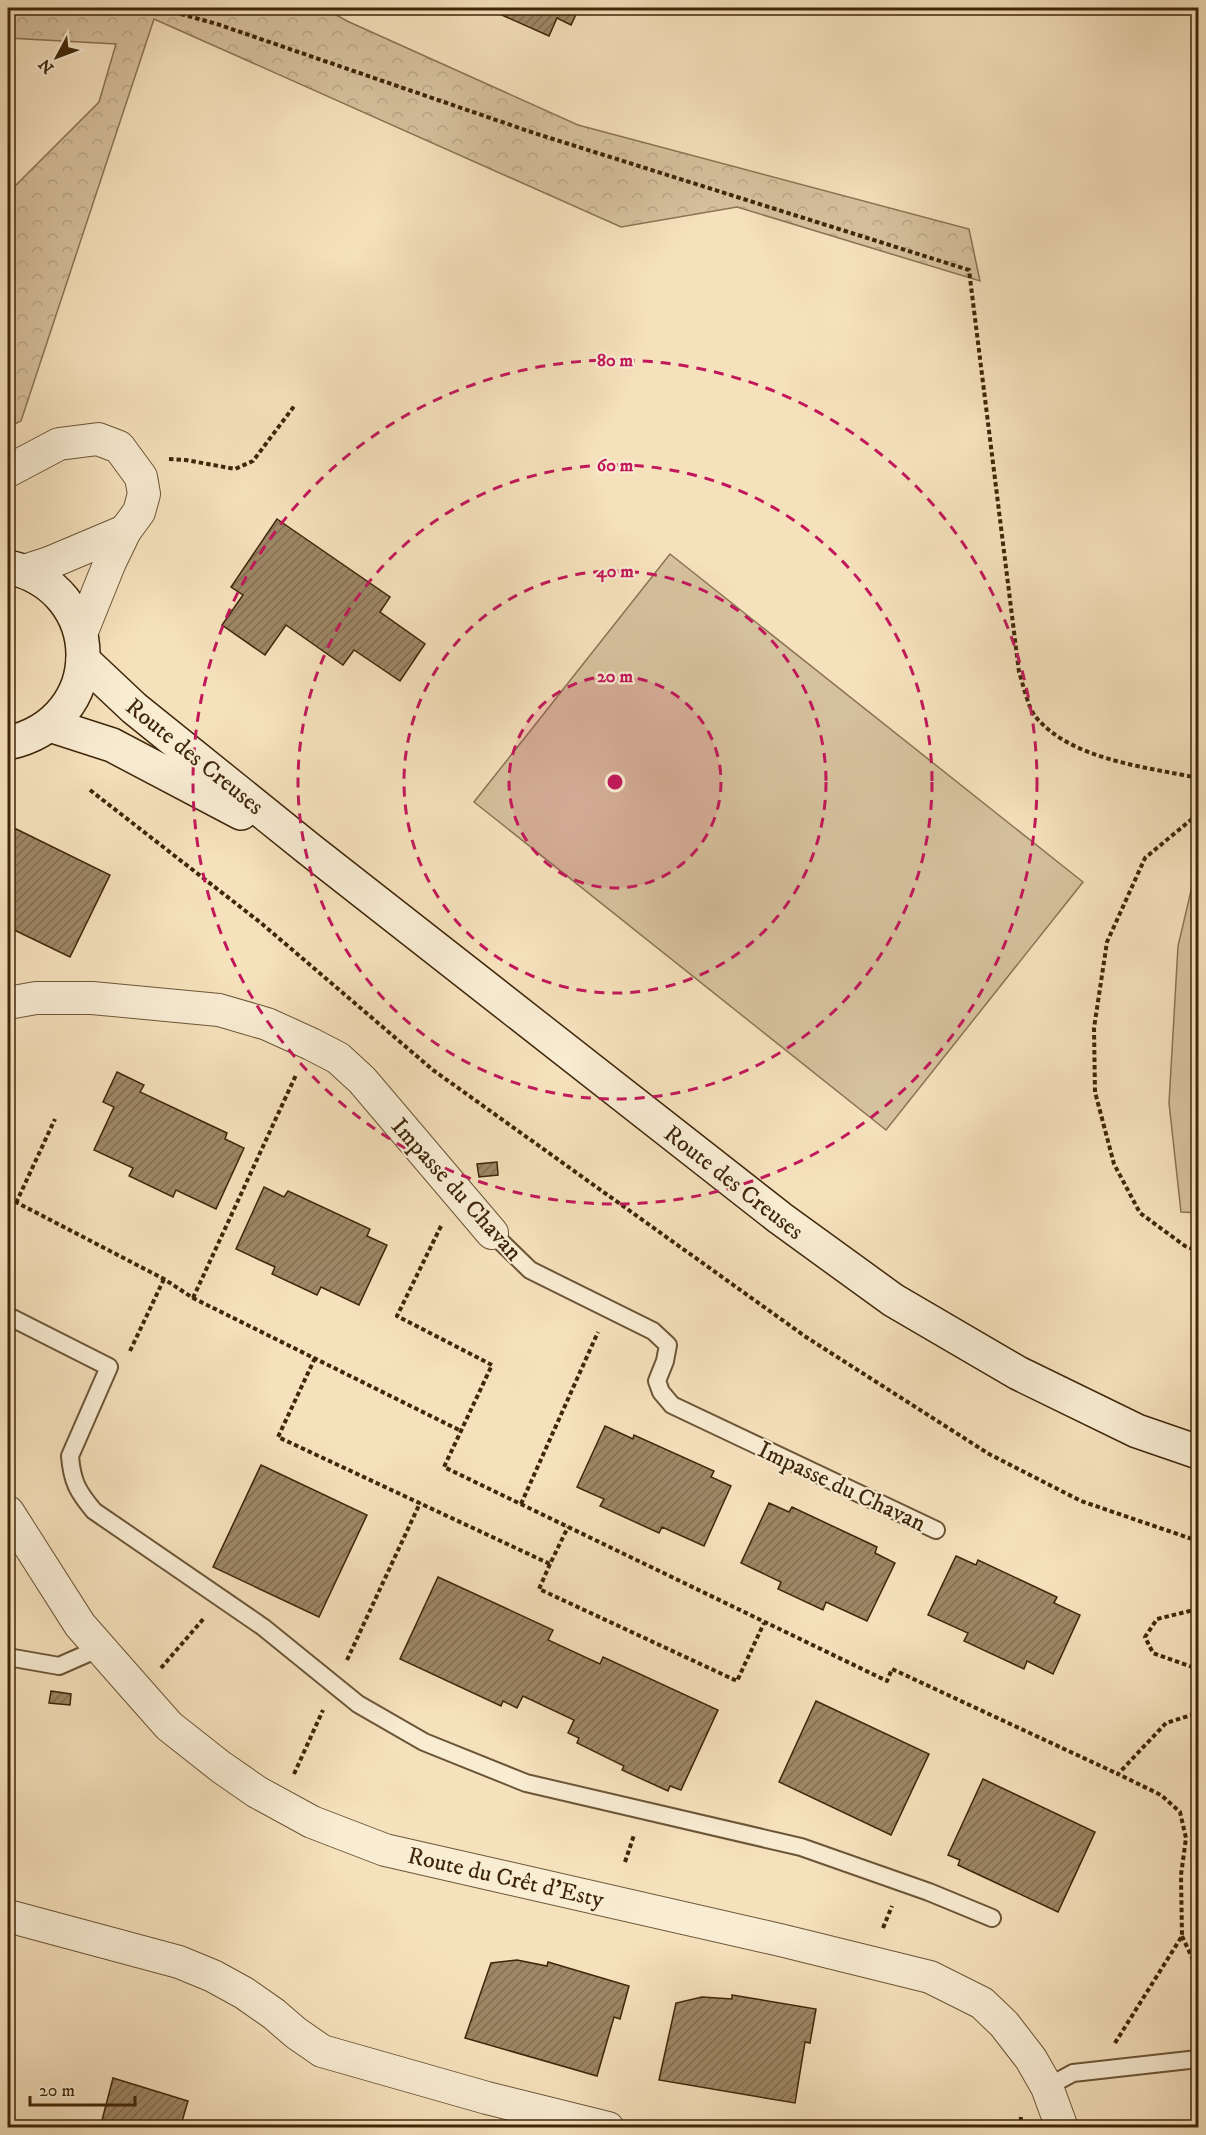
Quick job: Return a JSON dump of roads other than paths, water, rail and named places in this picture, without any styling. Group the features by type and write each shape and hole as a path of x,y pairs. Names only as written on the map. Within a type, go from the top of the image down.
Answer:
{"main road":[{"name":"Route des Creuses","path":"16,569 55,590 71,610 82,647 134,708 309,849 780,1218 893,1300 1018,1372 1137,1431 1198,1452"},
{"path":"8,743 26,739 50,725 67,707 79,685 82,647"},
{"name":"Route des Creuses","path":"50,725 112,745 309,849"}],"street":[{"path":"8,471 59,444 98,439 119,447 141,477 144,494 139,512 125,531 110,562 82,647"},
{"path":"16,569 49,563 125,531"},
{"name":"Impasse du Chavan","path":"8,1003 36,998 92,998 219,1010 267,1024 311,1044 338,1058 362,1080 492,1233"},
{"name":"Route du Crêt d'Esty","path":"8,1512 80,1625 169,1726 220,1767 257,1792 312,1822 385,1850 768,1937 930,1977 982,2003 1004,2024 1022,2047 1047,2087 1062,2127"},
{"path":"8,1916 179,1962 213,1976 252,1998 322,2051 487,2098 608,2127"}],"lane":[{"name":"Impasse du Chavan","path":"492,1233 530,1270 653,1330 668,1345 665,1361 657,1381 661,1392 672,1405 936,1530"},
{"path":"8,1316 109,1367 70,1456 71,1471 77,1490 94,1511 263,1627 358,1704 424,1743 526,1783 801,1847 929,1892 992,1918"},
{"path":"8,1658 59,1666 100,1648"},
{"path":"1047,2087 1073,2073 1198,2059"}]}
